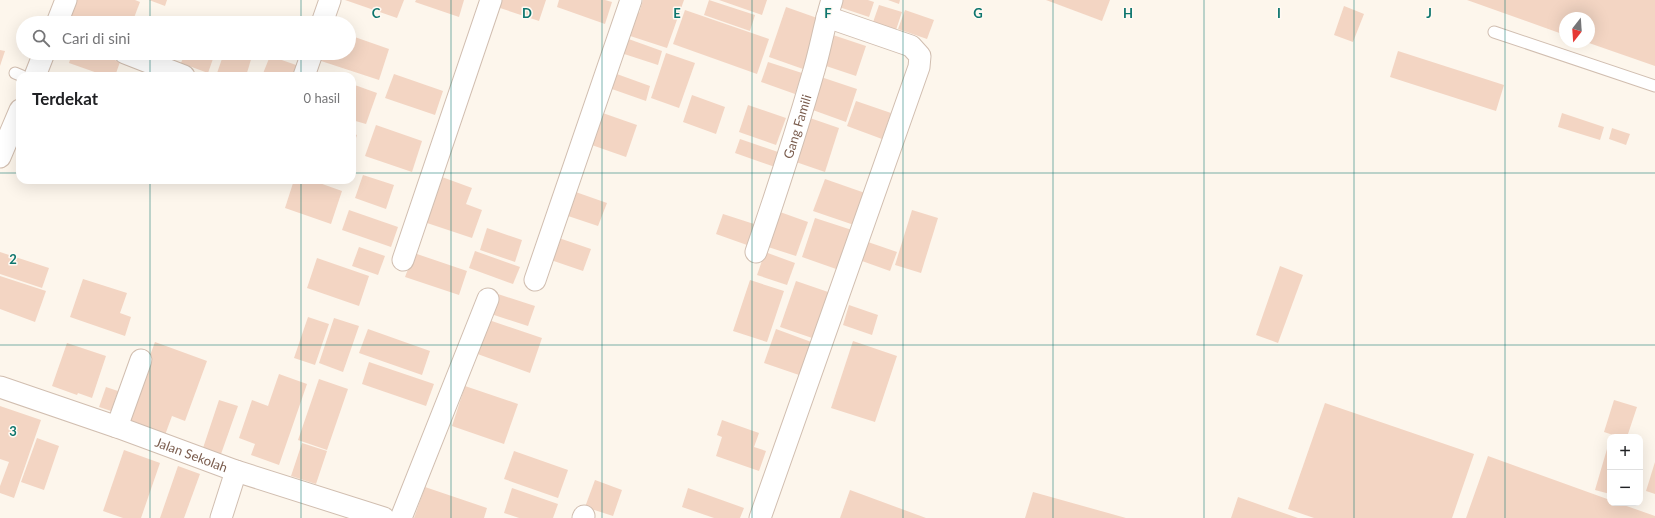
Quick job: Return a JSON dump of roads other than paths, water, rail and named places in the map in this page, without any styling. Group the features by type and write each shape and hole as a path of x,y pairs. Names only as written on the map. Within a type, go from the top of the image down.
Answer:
{"street":[{"path":"60,16 66,0"},
{"path":"324,16 330,0"},
{"path":"403,260 491,0"},
{"path":"535,280 631,0"},
{"path":"760,518 920,67 920,56 911,46 829,9"},
{"name":"Gang Famili","path":"756,252 797,128 821,48 829,9"},
{"path":"27,72 38,60"},
{"path":"143,60 174,72"},
{"path":"305,72 310,60"},
{"path":"0,157 16,119"},
{"path":"401,518 488,299"},
{"path":"117,427 141,360"},
{"name":"Jalan Sekolah","path":"0,387 117,427 236,471 384,518"},
{"path":"221,518 236,471"}],"lane":[{"path":"1494,32 1655,86"}]}
